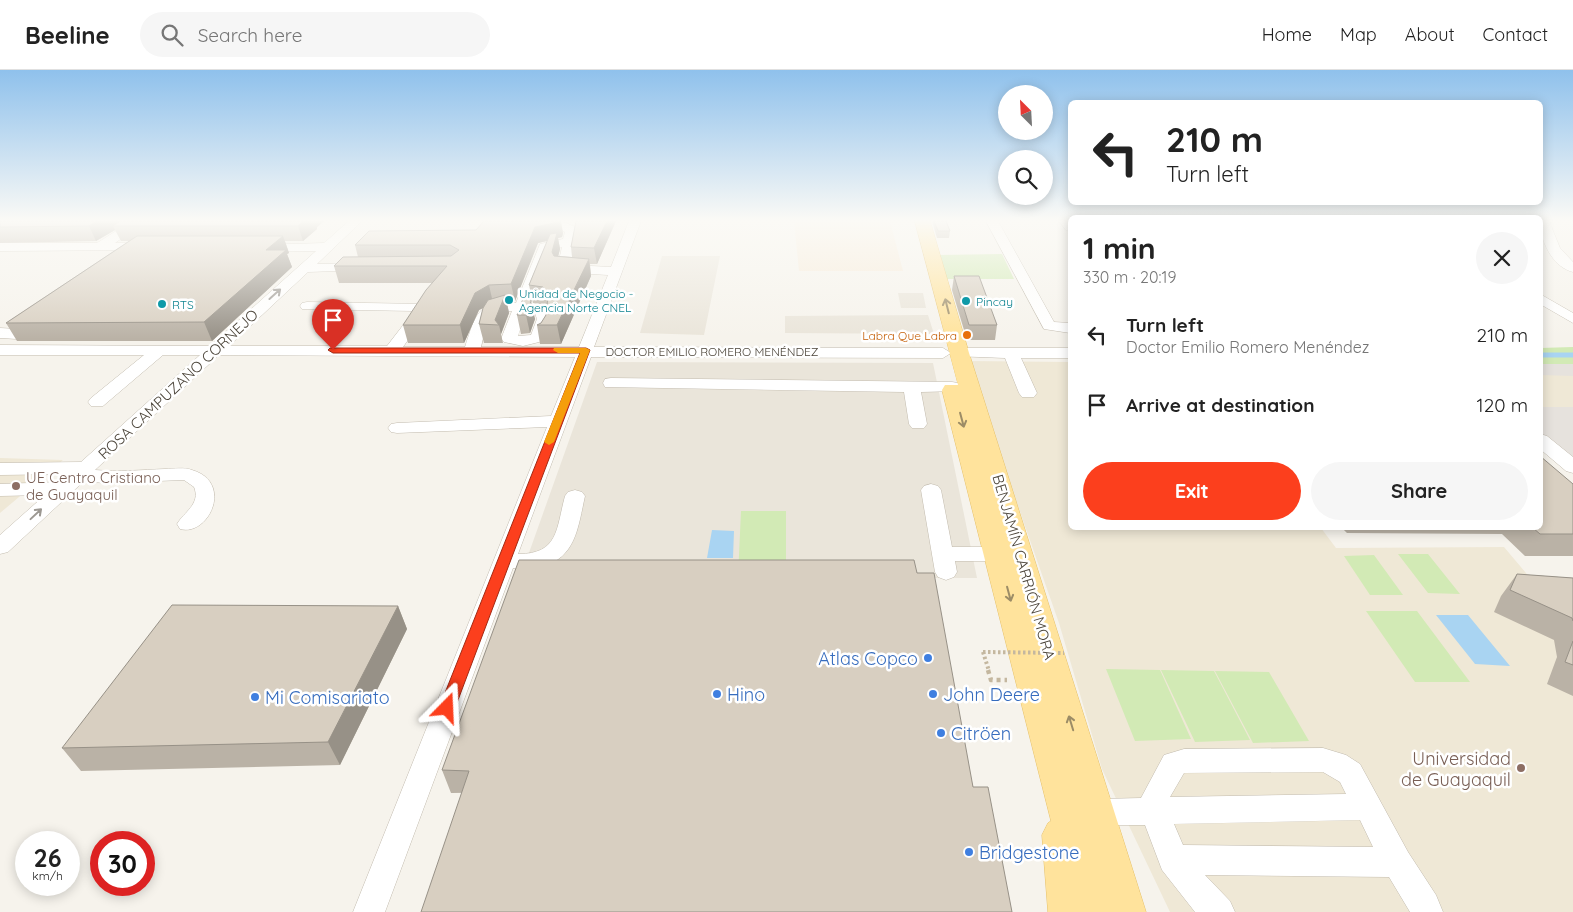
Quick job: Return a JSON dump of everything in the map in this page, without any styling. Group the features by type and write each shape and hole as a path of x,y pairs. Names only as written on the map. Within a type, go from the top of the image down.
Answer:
{"main road":[{"name":"BENJAMÍN CARRIÓN MORA","path":"922,260 951,353 1070,766 1094,912"},
{"name":"BENJAMÍN CARRIÓN MORA","path":"931,260 951,353 952,387 998,554 1070,766 1126,912"},
{"path":"1070,766 1102,812 1143,912"},
{"path":"1068,912 1070,766"}],"street":[{"name":"ROSA CAMPUZANO CORNEJO","path":"0,547 312,260"},
{"path":"510,340 517,314 540,260"},
{"path":"565,260 564,269 616,272"},
{"path":"369,912 620,260"},
{"path":"1013,260 1049,326 1068,328"},
{"path":"1562,260 1573,268"},
{"path":"304,268 376,267"},
{"path":"1543,300 1573,319"},
{"path":"307,306 419,307 423,309 392,350"},
{"path":"499,307 541,310 544,319 540,336 535,340 510,340 473,345 476,332 488,310 499,307"},
{"path":"0,333 16,334"},
{"name":"DOCTOR EMILIO ROMERO MENÉNDEZ","path":"0,350 392,350 473,345 586,350 731,344 951,353 1068,353"},
{"path":"97,402 160,350"},
{"path":"1011,353 1028,393"},
{"path":"611,383 952,387"},
{"path":"912,386 918,424"},
{"path":"397,428 557,421"},
{"path":"1543,443 1573,468"},
{"path":"0,469 82,471 104,476 187,474 197,478 204,486 206,499 199,514 187,524"},
{"path":"0,490 64,488"},
{"path":"931,490 945,563 998,554"},
{"path":"504,559 542,560 553,556 560,548 575,496"},
{"path":"1218,912 1209,904 1173,860 1155,812 1156,796 1170,770 1174,764 1184,761 1322,760 1350,773 1367,808 1427,912"},
{"path":"1102,812 1367,808"},
{"path":"1173,860 1397,862"}],"path":[{"path":"992,680 983,652 1064,653"}],"shaded area":[{"path":"661,260 719,260 704,335 640,333"},
{"path":"798,260 900,260 903,271 799,271"},
{"path":"898,293 923,293 926,308 901,308"},
{"path":"928,315 934,334 785,333 785,316"},
{"path":"1543,358 1573,359 1573,470 1543,445"},
{"path":"967,361 1068,362 1068,530 1322,530 1336,548 1504,547 1531,579 1573,579 1573,912 1170,912 1102,769 1059,623"},
{"path":"597,362 933,363 977,578 520,578"},
{"path":"1543,375 1573,376 1573,407 1543,407"},
{"name":"UE Centro Cristiano de Guayaquil","path":"0,458 63,460 0,513"}],"green space":[{"path":"938,260 1005,260 1014,279 942,279"},
{"path":"1573,347 1573,364 1543,364 1543,348"},
{"path":"741,511 786,511 786,577 738,577"},
{"path":"1398,554 1428,554 1460,594 1428,593"},
{"path":"1374,555 1403,595 1370,595 1344,556"},
{"path":"1366,611 1417,611 1470,682 1415,682"},
{"path":"1106,669 1160,670 1191,739 1135,741"},
{"path":"1161,670 1214,671 1250,740 1195,742"},
{"path":"1215,671 1269,672 1309,741 1253,743"}],"water":[{"path":"712,530 734,531 733,558 707,558"},
{"path":"1436,615 1468,615 1510,666 1475,664"}],"building":[{"name":"RTS","path":"100,260 274,260 204,322 6,323"},
{"path":"340,260 521,260 511,284 489,285 475,293 460,325 403,325 426,290 447,266 334,266"},
{"path":"539,260 588,260 557,325 537,325 541,323 546,315 548,297 543,287 529,285"},
{"path":"954,276 979,276 997,325 969,325"},
{"path":"505,295 495,320 499,325 479,324 483,308 488,300"},
{"path":"524,296 530,297 531,301 526,315 517,315"},
{"path":"1543,459 1573,484 1573,534 1540,534 1535,530 1543,530"},
{"name":"Hino","path":"519,560 914,560 917,573 934,573 973,787 988,787 1012,912 421,912 469,771 442,770"},
{"path":"1517,574 1573,578 1573,621 1572,618 1510,590"},
{"name":"Mi Comisariato","path":"172,605 398,606 328,742 62,748"},
{"path":"1573,641 1573,665 1565,662"}],"waterway":[{"path":"1543,355 1573,355"}],"slow traffic":[{"path":"549,442 586,350 558,350"}],"place":[{"name":"Unidad de Negocio - Agencia Norte CNEL","path":"509,300"},
{"name":"Pincay","path":"966,301"},
{"name":"RTS","path":"162,304"},
{"name":"Labra Que Labra","path":"967,335"},
{"name":"UE Centro Cristiano de Guayaquil","path":"16,486"},
{"name":"Atlas Copco","path":"928,658"},
{"name":"Hino","path":"717,694"},
{"name":"John Deere","path":"933,694"},
{"name":"Mi Comisariato","path":"255,697"},
{"name":"Citröen","path":"941,733"},
{"name":"Universidad de Guayaquil","path":"1521,768"},
{"name":"Bridgestone","path":"969,852"}],"route":[{"path":"333,350 586,350 447,708"}]}
